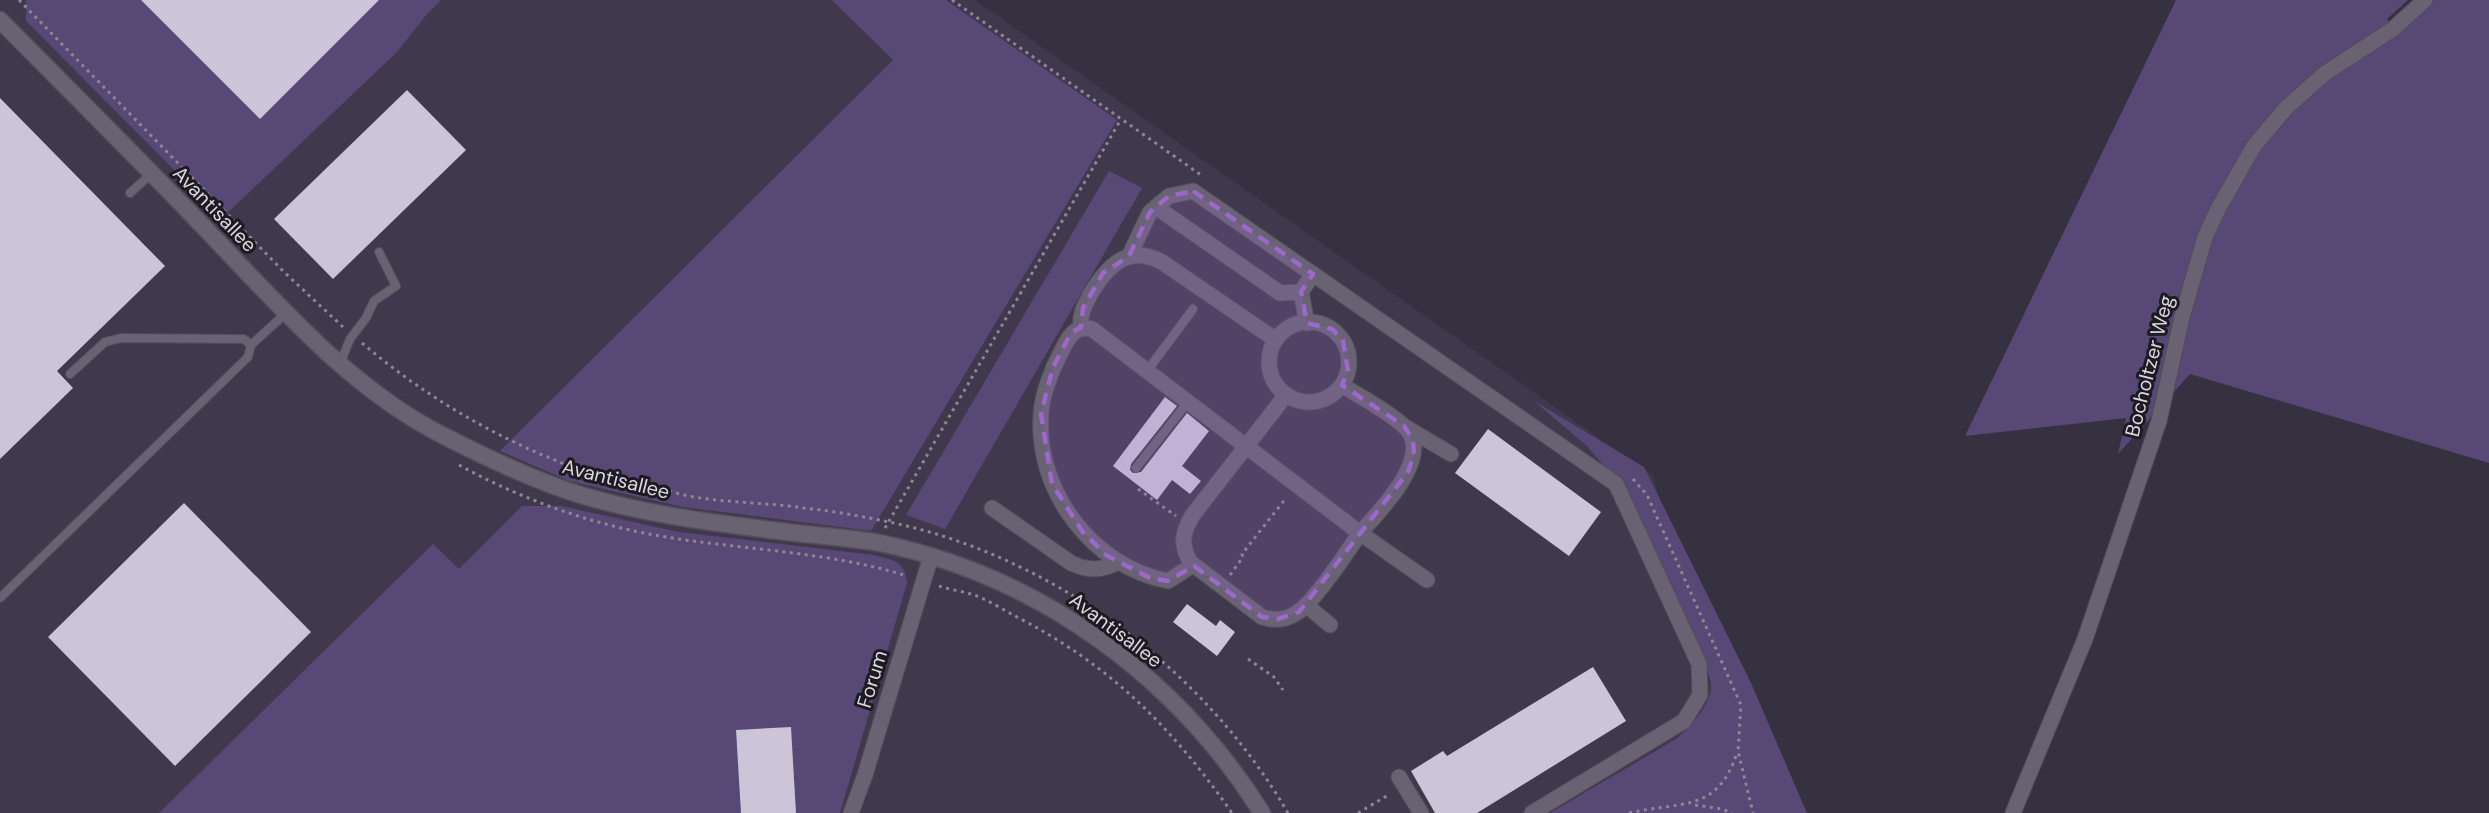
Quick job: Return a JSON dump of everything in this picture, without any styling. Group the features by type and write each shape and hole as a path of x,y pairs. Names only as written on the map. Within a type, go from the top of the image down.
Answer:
{"street":[{"name":"Bocholtzer Weg","path":"2013,813 2085,639 2159,421 2182,317 2205,237 2218,209 2254,146 2286,108 2324,74 2392,28 2425,0"},
{"name":"Avantisallee","path":"0,20 287,312 340,364 382,398 442,435 517,470 581,495 704,520 877,543 931,556 1012,589 1060,612 1110,647 1195,723 1228,764 1262,813"},
{"path":"1129,256 1150,212 1169,196 1193,191 1506,411 1616,484 1699,664 1700,695 1683,721 1532,813"},
{"path":"1156,207 1280,293 1301,292"},
{"path":"1081,328 1079,319 1083,308 1103,273 1110,266 1129,256 1155,258 1276,340"},
{"path":"1307,323 1301,292 1313,274"},
{"path":"1307,323 1317,323 1332,329 1343,340 1348,355 1348,370 1342,385 1331,396 1316,401 1301,402 1286,395 1275,384 1270,369 1270,354 1276,340 1287,329 1307,323"},
{"path":"1193,565 1168,581 1150,578 1118,562 1106,555 1082,531 1052,484 1043,448 1041,414 1053,367 1071,333 1081,328 1092,329 1360,533 1427,580"},
{"path":"1342,385 1451,454"},
{"path":"1286,395 1188,524 1182,542 1184,552 1193,565 1262,617 1287,618 1306,605 1408,472 1414,455 1422,446 1434,443"},
{"path":"1404,426 1413,440 1414,455"},
{"path":"992,508 1071,563 1095,570 1118,562"},
{"name":"Forum","path":"850,813 865,775 931,556"},
{"path":"1306,605 1330,625"},
{"path":"1399,777 1421,813"}],"lane":[{"path":"130,193 151,174"},
{"path":"340,364 353,335 366,318 374,301 396,285 379,252"},
{"path":"1147,371 1192,309"},
{"path":"0,598 248,357 251,345 287,312"},
{"path":"70,374 105,342 122,338 244,339 251,345"},
{"path":"1136,468 1188,402"}],"path":[{"path":"19,0 284,272 388,365 429,394 492,432 579,470 700,498 803,507 888,522 968,544 988,553 1072,595 1121,629 1192,689 1226,726 1288,813"},
{"path":"877,543 1121,119"},
{"path":"453,462 540,503 603,523 658,536 812,556 893,571 974,595 1041,629 1083,656 1134,697 1200,766 1232,813"},
{"path":"1235,597 1241,589 1227,579 1243,557 1242,554 1297,484"},
{"path":"1138,489 1188,524"},
{"path":"1248,659 1274,677 1283,690"},
{"path":"1693,805 1717,792 1731,773 1738,752"},
{"path":"1358,813 1393,792 1397,799"},
{"path":"1629,813 1649,808 1693,805 1722,809 1732,813"}],"highlighted area":[{"path":"1193,191 1313,274 1301,292 1307,323 1332,329 1343,340 1348,371 1342,385 1404,426 1413,440 1414,455 1408,472 1299,612 1278,619 1262,617 1194,566 1168,581 1150,578 1106,555 1082,531 1052,484 1041,414 1053,367 1071,333 1081,327 1083,308 1103,273 1129,256 1150,212 1169,196"}],"shaded area":[{"path":"0,0 975,0 1653,476 1746,813 0,813"},
{"path":"26,0 441,0 397,52 222,218 26,21"},
{"path":"832,0 946,0 1117,120 871,531 683,507 569,481 500,451 893,60"},
{"path":"2176,0 2408,0 2387,19 2398,32 2435,0 2489,0 2489,463 2190,374 2118,454 2126,418 1965,436"},
{"path":"1109,171 1142,188 945,529 906,515"},
{"path":"1534,401 1644,467 1751,683 1807,813 1550,813 1676,739 1702,710 1711,686 1705,661 1630,497 1587,446"},
{"path":"522,506 561,506 679,532 874,555 901,565 907,583 840,813 159,813 433,544 459,569"}],"building":[{"path":"141,0 379,0 260,119"},
{"path":"407,90 466,150 333,279 274,219"},
{"path":"0,98 165,266 57,371 73,388 0,459"},
{"path":"1165,397 1177,406 1131,464 1130,470 1133,473 1141,472 1187,413 1209,431 1182,466 1201,481 1190,494 1172,480 1157,500 1113,466"},
{"path":"1488,429 1601,512 1569,556 1455,473"},
{"path":"184,503 311,632 175,766 48,637"},
{"path":"1187,604 1216,626 1220,620 1235,632 1217,656 1173,622"},
{"path":"1593,667 1626,721 1477,813 1435,813 1411,771 1443,751 1447,756"},
{"path":"791,727 796,813 741,813 736,730"}]}
